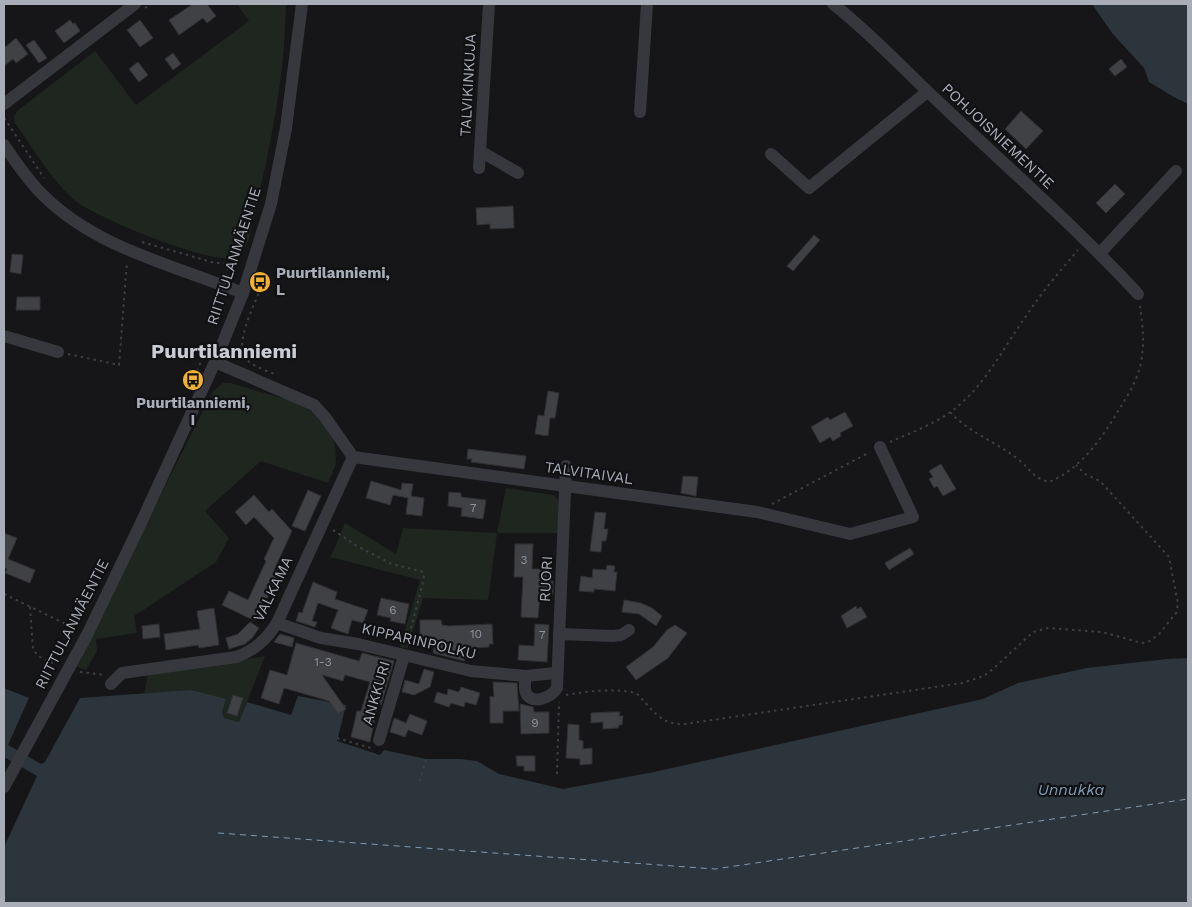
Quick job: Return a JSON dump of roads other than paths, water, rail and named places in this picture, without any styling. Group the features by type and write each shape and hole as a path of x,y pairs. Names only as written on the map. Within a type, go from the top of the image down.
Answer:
{"street":[{"name":"RIITTULANMÄENTIE","path":"4,786 87,635 215,362 243,293 271,204 275,185 286,128 302,4"},
{"name":"TALVIKINKUJA","path":"479,168 489,4"},
{"path":"640,112 647,4"},
{"name":"POHJOISNIEMENTIE","path":"833,4 855,21 927,92 1100,253 1138,294"},
{"path":"4,104 133,5"},
{"path":"771,154 810,188 927,92"},
{"path":"4,145 43,195 58,209 86,228 134,245 243,293"},
{"path":"480,151 518,173"},
{"path":"1100,253 1176,171"},
{"path":"4,336 58,352"},
{"path":"215,362 314,405 325,417 353,457"},
{"name":"TALVITAIVAL","path":"353,457 757,512 850,534 913,517 880,447"},
{"name":"VALKAMA","path":"111,684 122,673 236,657 250,652 261,644 277,623 353,457"},
{"name":"RUORI","path":"526,676 526,694 536,699 544,698 554,693 557,688 556,673 566,466"},
{"name":"KIPPARINPOLKU","path":"277,623 321,638 358,644 471,671 526,676 556,673"},
{"path":"559,634 614,636 621,635 629,630"},
{"name":"ANKKURI","path":"379,745 404,656"}],"water":[{"path":"1092,4 1188,4 1188,104 1149,82 1144,68 1112,33"},
{"name":"Unnukka","path":"1188,658 1188,903 4,903 4,847 37,776 4,757 4,688 29,698 8,745 41,764 45,762 80,698 191,690 226,699 222,712 224,718 239,722 247,702 291,715 298,696 346,705 337,741 380,755 384,750 426,759 477,761 499,774 563,789 654,772 983,699 1018,683 1087,668"}],"place":[{"name":"Puurtilanniemi, L","path":"260,282"},
{"name":"Puurtilanniemi, I","path":"193,380"}],"district":[{"name":"Puurtilanniemi","path":"224,351"}]}
